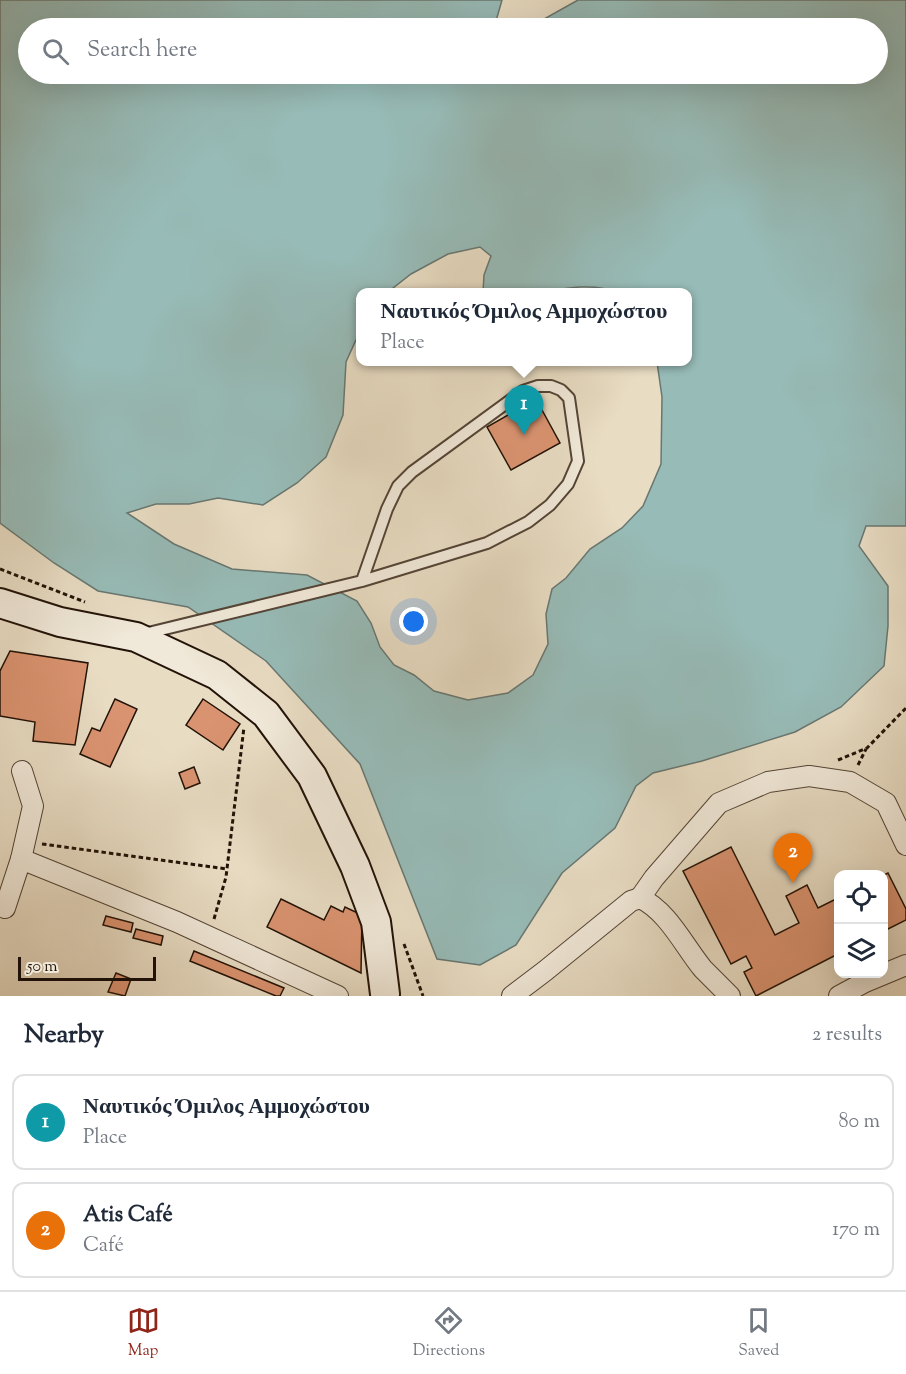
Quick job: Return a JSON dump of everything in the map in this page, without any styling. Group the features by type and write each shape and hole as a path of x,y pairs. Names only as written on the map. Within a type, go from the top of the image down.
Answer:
{"street":[{"path":"0,603 60,621 136,637 217,675 266,714 312,776 355,866 376,922 381,995"},
{"path":"5,908 23,850 33,806 22,771"},
{"path":"512,996 545,972 631,901 640,898 654,878 719,803 768,782 809,776 850,782 886,803 906,845"},
{"path":"23,850 338,996"},
{"path":"640,898 650,903 676,932 704,970 730,996"},
{"path":"839,996 906,965"}],"lane":[{"path":"136,637 362,581 487,543 528,522 550,505 567,484 578,461 569,398 561,390 551,386 523,391 412,472 398,486 387,509 362,581"}],"path":[{"path":"208,937 227,869 243,731 251,702"},
{"path":"23,850 227,869"}],"water":[{"path":"0,0 502,0 497,18 18,18 18,84 888,84 888,18 546,18 578,0 906,0 906,526 866,526 859,546 888,586 888,626 884,666 841,707 795,732 702,761 653,773 636,786 615,828 562,873 516,945 480,965 437,959 360,764 266,661 188,607 98,591 54,563 0,523","holes":["480,247 491,256 484,275 483,288 692,288 692,366 658,366 662,397 661,464 643,506 622,528 590,549 566,578 552,589 546,614 548,644 533,675 508,693 468,700 434,691 414,675 394,665 380,647 371,623 357,601 307,575 232,569 174,544 127,513 156,504 189,504 218,498 263,505 297,483 326,457 343,415 346,362 356,340 356,288 393,288 411,274 448,254"]}],"building":[{"path":"536,399 560,443 511,470 487,427"},
{"path":"10,651 88,663 75,745 33,741 35,722 0,716 0,671"},
{"path":"115,699 137,709 110,767 80,754 92,728 100,731"},
{"path":"203,699 240,724 223,750 186,725"},
{"path":"194,767 200,783 185,789 179,773"},
{"path":"731,847 775,935 799,923 786,896 807,885 818,908 834,900 834,956 756,996 744,972 752,968 746,956 731,964 683,871"},
{"path":"888,873 906,909 906,920 888,929"},
{"path":"281,899 324,920 331,906 343,912 345,907 362,915 361,973 267,927"},
{"path":"106,916 133,923 131,932 103,925"},
{"path":"136,929 163,936 161,945 133,938"},
{"path":"194,951 284,988 280,996 276,996 190,961"},
{"path":"116,973 131,979 125,996 108,992"}],"place":[{"name":"Ναυτικός Όμιλος Αμμοχώστου","path":"524,435"},
{"name":"Atis Café","path":"793,883"}]}
